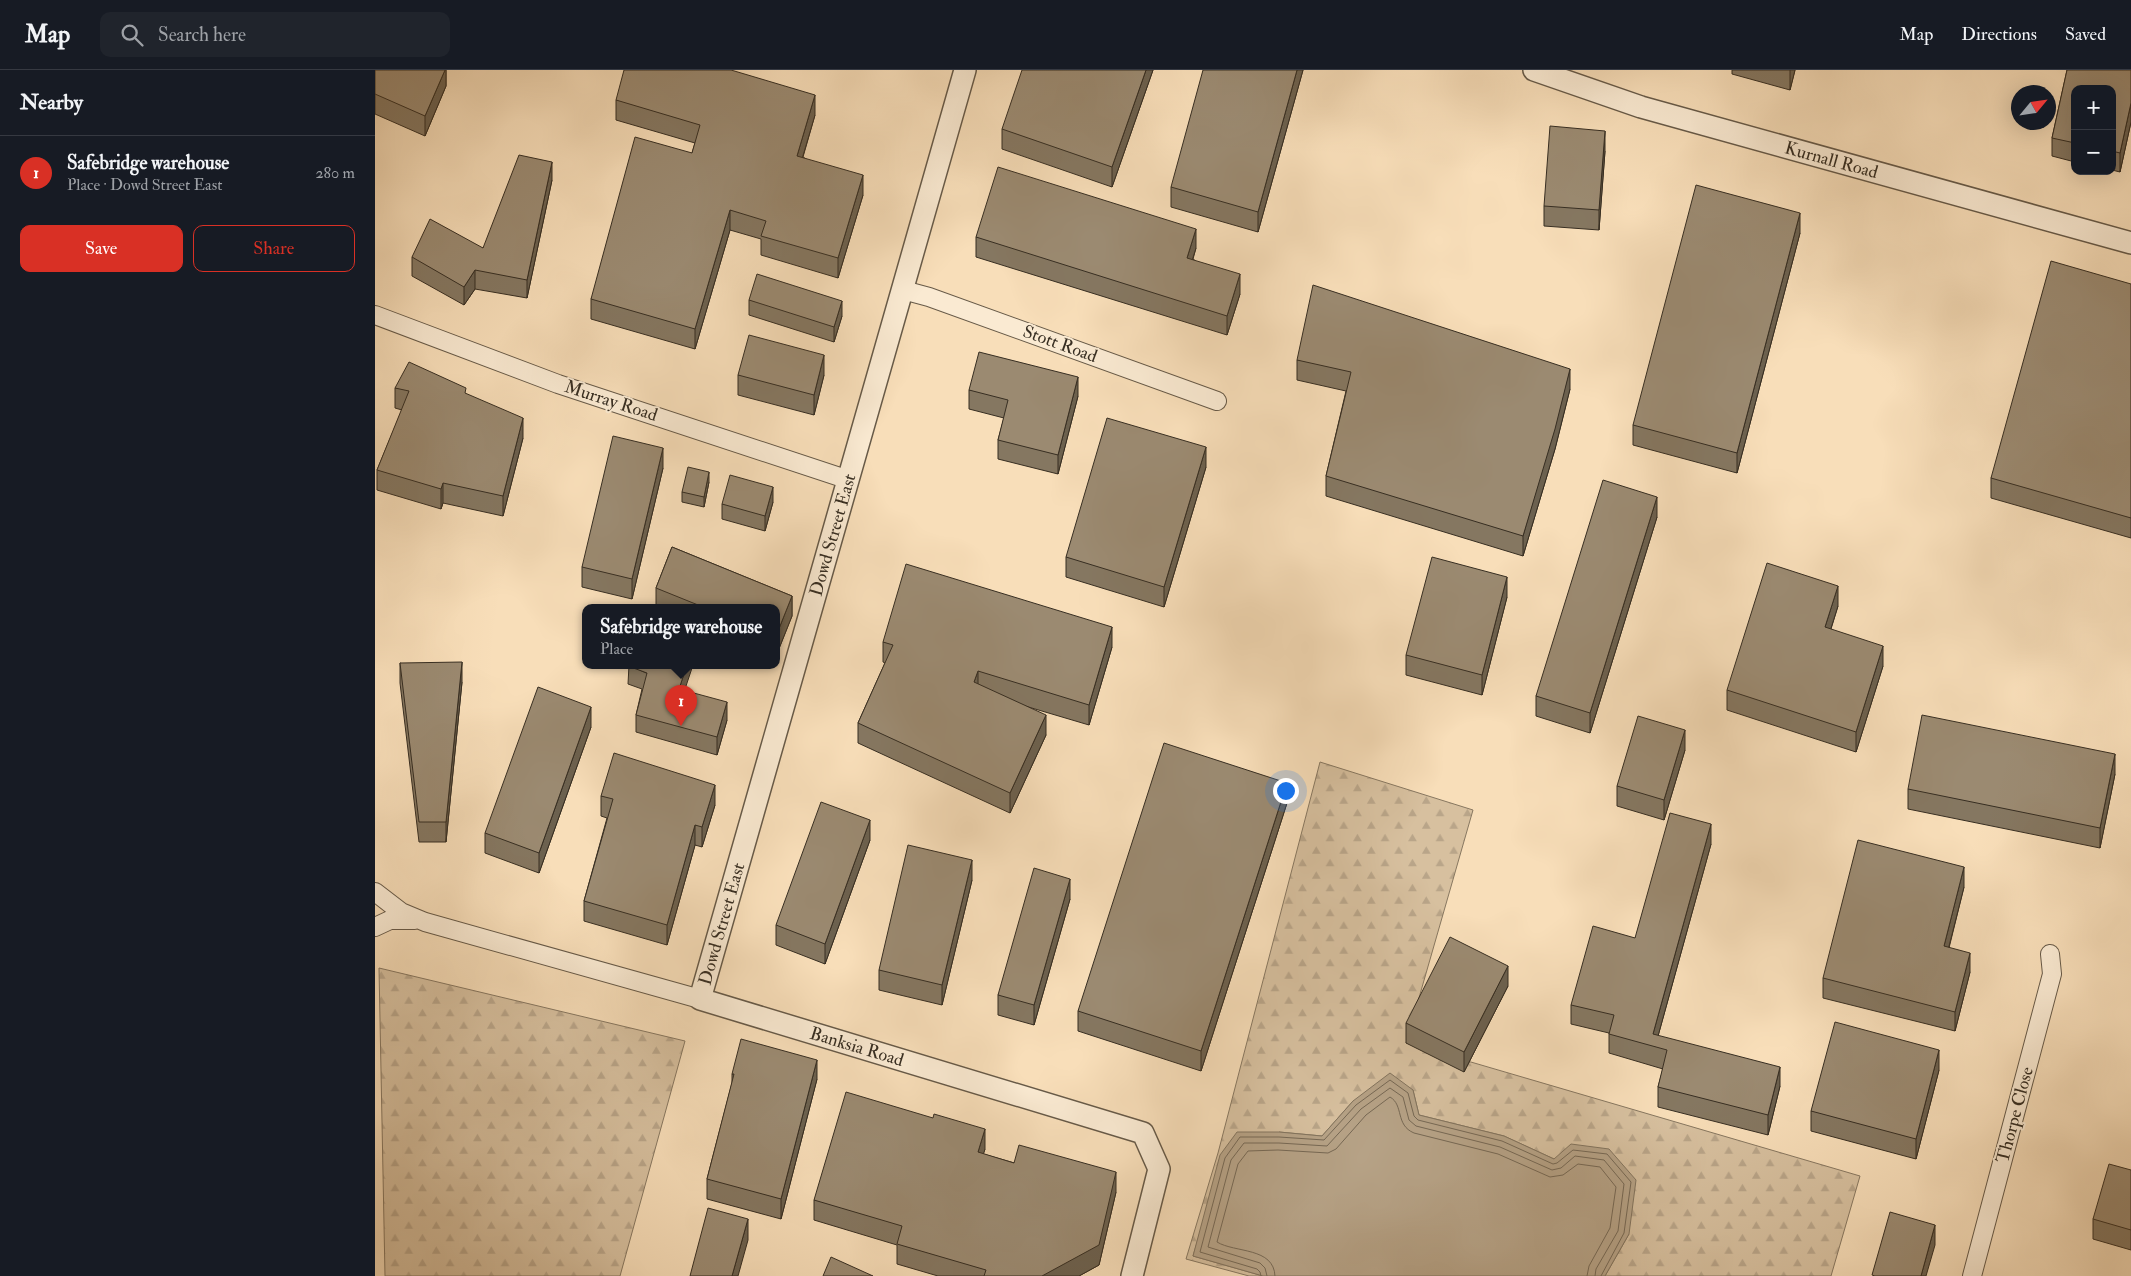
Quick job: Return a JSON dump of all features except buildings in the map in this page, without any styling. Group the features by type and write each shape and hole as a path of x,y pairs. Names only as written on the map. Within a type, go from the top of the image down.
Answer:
{"street":[{"name":"Dowd Street East","path":"700,999 965,70"},
{"name":"Kurnall Road","path":"1534,70 1641,107 2131,243"},
{"name":"Stott Road","path":"903,290 929,297 1217,401"},
{"name":"Murray Road","path":"375,316 558,384 849,480"},
{"name":"Banksia Road","path":"375,892 401,912 425,922"},
{"name":"Banksia Road","path":"375,927 391,920 408,919 425,922 700,999 1143,1133 1159,1169 1132,1276"},
{"name":"Thorpe Close","path":"1972,1276 2052,974 2050,954"}],"green space":[{"path":"1320,762 1473,810 1406,1043 1860,1176 1831,1276 1605,1276 1629,1234 1554,1159 1504,1136 1419,1115 1413,1090 1353,1101 1322,1136 1279,1132 1204,1219 1193,1256 1263,1276 1249,1276 1186,1259 1218,1153"},
{"path":"379,968 685,1041 620,1276 385,1276"}],"water":[{"path":"1390,1073 1413,1090 1419,1115 1504,1136 1554,1159 1571,1144 1609,1149 1636,1180 1629,1234 1605,1276 1263,1276 1193,1256 1220,1155 1237,1132 1279,1132 1322,1136 1353,1101"}],"place":[{"name":"Safebridge warehouse","path":"681,726"}]}
